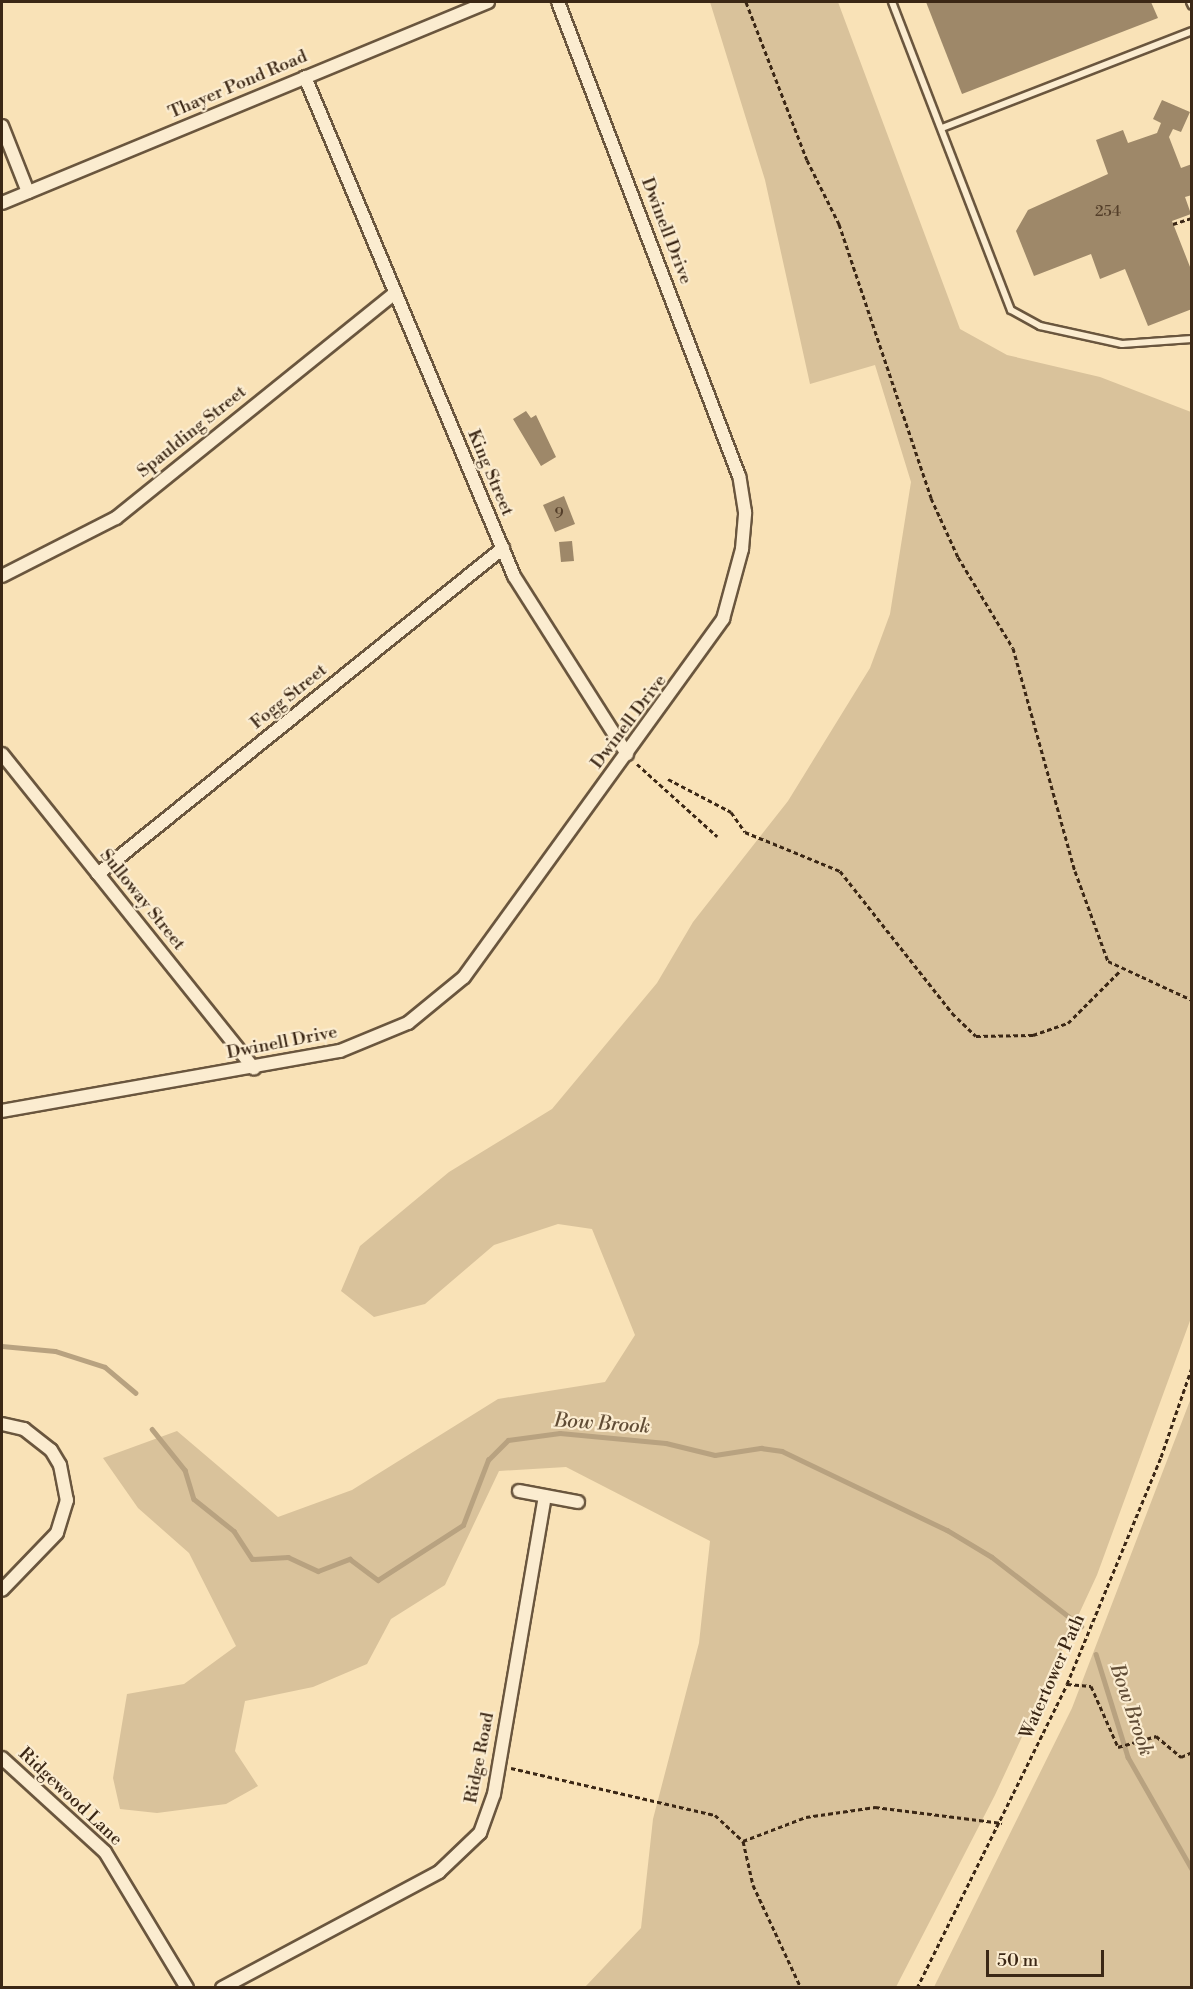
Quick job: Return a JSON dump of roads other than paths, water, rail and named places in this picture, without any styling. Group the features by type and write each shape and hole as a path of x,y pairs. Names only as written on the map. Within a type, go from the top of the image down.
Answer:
{"street":[{"name":"Thayer Pond Road","path":"2,202 488,2"},
{"name":"Dwinell Drive","path":"2,1111 254,1068 375,1039 438,1002 464,977 723,619 735,585 745,512 739,476 558,2"},
{"name":"King Street","path":"305,77 392,295 531,610 627,754"},
{"path":"2,126 28,192"},
{"name":"Spaulding Street","path":"2,576 116,518 392,295"},
{"name":"Fogg Street","path":"98,874 503,548"},
{"name":"Sulloway Street","path":"2,754 254,1068"},
{"path":"2,1424 24,1429 51,1450 63,1473 67,1500 57,1533 2,1590"},
{"path":"519,1491 578,1502"},
{"name":"Ridge Road","path":"222,1988 451,1864 480,1833 498,1765 545,1496"},
{"name":"Ridgewood Lane","path":"2,1758 105,1852 187,1988"}],"lane":[{"path":"891,2 1011,310 1040,326 1122,344 1191,339"},
{"path":"1190,2 1191,6"},
{"path":"942,128 1191,31"}],"waterway":[{"name":"Bow Brook","path":"2,1346 55,1351 105,1367 136,1393"},
{"name":"Bow Brook","path":"152,1429 185,1470 194,1499 234,1531 252,1559 288,1557 318,1571 350,1559 378,1580 463,1525 488,1460 508,1440 560,1433 666,1443 715,1455 761,1448 782,1451 947,1530 992,1557 1081,1626"},
{"name":"Bow Brook","path":"1096,1654 1128,1757 1192,1869"}]}
